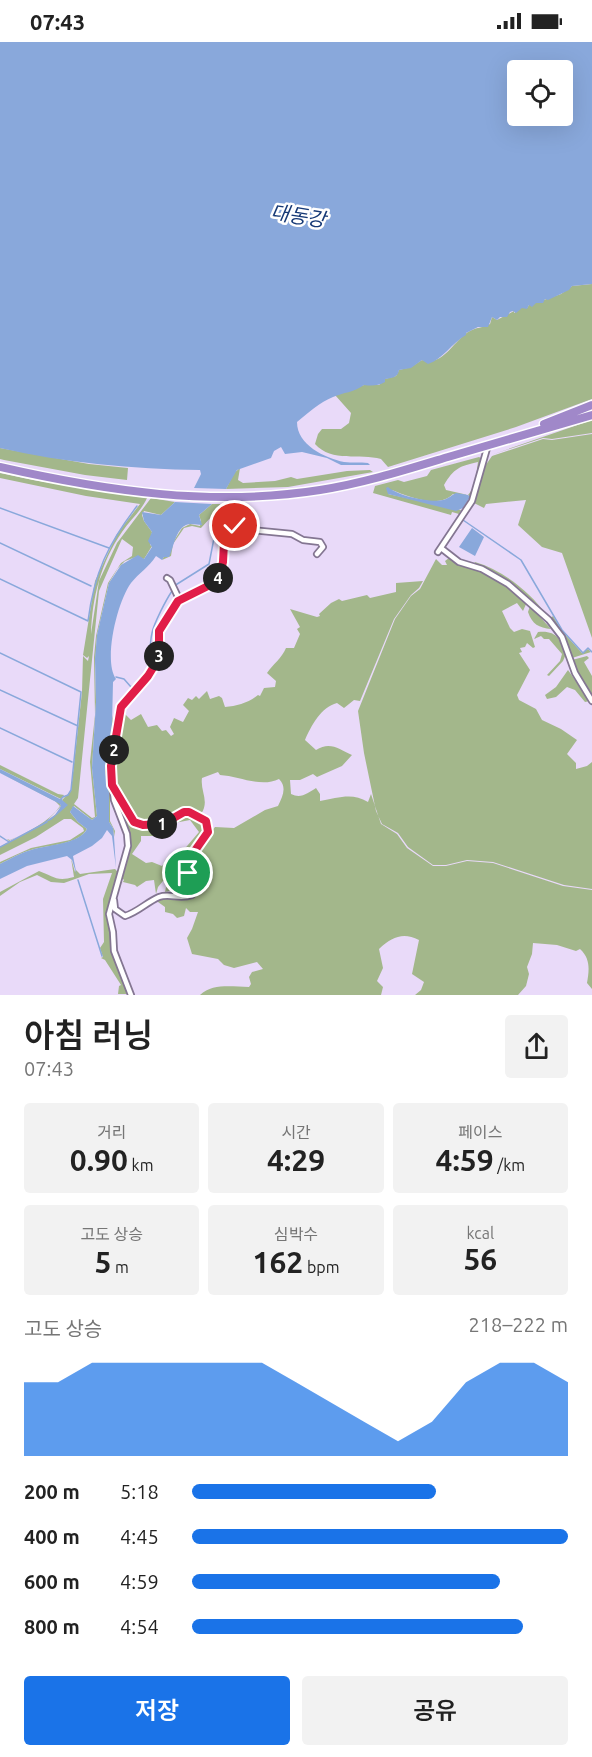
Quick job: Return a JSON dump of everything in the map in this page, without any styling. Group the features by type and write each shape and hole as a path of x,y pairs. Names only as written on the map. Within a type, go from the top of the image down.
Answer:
{"highway":[{"path":"499,442 592,405"},
{"path":"0,466 70,483 186,496 237,497 319,490 367,481 592,415"}],"street":[{"path":"488,445 472,501 439,550 459,562 482,569 508,584 549,620 562,637 575,673 592,701"},
{"path":"131,995 113,945 113,932 108,914 119,872 126,858 128,839 117,809 112,785 111,766 121,707 153,669 159,658 159,631 180,601 218,581 223,562 224,543 235,526 237,497"},
{"path":"235,526 240,529 292,534 303,540 316,541 323,547 317,554"},
{"path":"167,578 180,601"},
{"path":"112,785 131,819 137,823 163,824 184,812 189,812 206,821 208,828 205,838 189,859 188,878 194,891 192,894 183,898 164,896 157,898 125,916 115,909 114,897"}],"green space":[{"path":"592,284 592,399 516,427 388,467 381,459 338,456 322,450 315,444 322,429 341,429 349,423 351,413 335,395 364,385 379,385 385,379 396,376 399,370 411,367 422,360 436,360 468,332 490,324 492,317 497,320 522,307 527,308 529,305 561,294 572,286"},
{"path":"592,420 592,433 552,439 543,438 491,455"},
{"path":"592,434 592,638 562,553 542,547 518,525 526,500 486,504 484,508 474,503 485,466 492,456 543,439 552,440"},
{"path":"0,448 89,464 128,468 127,480 85,475 0,459"},
{"path":"479,457 483,459 474,491 470,497 453,494 440,501 432,501 392,490 388,494 461,510 459,514 452,512 451,515 373,493 375,486 427,476 431,470","holes":["478,462 475,483 468,495 446,490 444,485 454,471"]},
{"path":"240,468 238,480 243,483 275,481 291,477 297,479 347,471 370,470 373,472 288,487 226,489 234,473"},
{"path":"0,473 147,498 108,556 99,581 117,543 151,498 175,502 161,515 144,511 142,515 144,521 152,532 150,545 152,546 144,559 136,557 125,561 109,583 97,635 95,665 96,702 92,768 97,816 92,820 74,806 70,812 87,829 83,834 62,844 27,851 0,864 0,862 31,848 70,840 84,831 71,819 64,819 36,837 0,855 0,847 38,826 60,806 55,801 0,773 60,803 61,806 45,823 66,806 62,800 71,791 82,692 83,656 88,661 89,656 87,658 83,655 95,581 117,534 140,504 86,496 0,478","holes":["122,539 133,547 132,556 121,563 108,583 96,636 95,715 90,762 95,817 92,818 74,804 78,798 99,591","99,581 91,634 93,607"]},
{"path":"236,503 235,517 221,549 222,522 230,517 234,510 225,504"},
{"path":"212,504 223,504 201,528 192,526 184,528 173,544 171,556 162,560 182,528 190,524 200,526 199,515"},
{"path":"449,558 490,575 527,602 523,611 517,603 502,611 514,632 522,629 530,631 535,647 527,643 525,647 520,648 522,652 519,653 530,670 517,695 519,700 536,709 542,720 577,740 567,754 576,763 576,769 592,762 592,889 564,885 493,862 467,860 446,865 433,865 408,847 398,833 382,824 376,811 358,711 395,619 411,596 420,589 436,559 442,565 447,565 445,561"},
{"path":"475,562 495,570 514,582 532,597 546,614 505,579 474,564"},
{"path":"423,581 394,619 360,701 354,700 344,708 337,703 326,708 314,723 305,740 316,750 330,746 352,755 342,766 317,777 313,774 300,780 290,780 291,794 301,796 316,788 320,794 320,801 351,796 368,802 371,794 381,824 397,834 407,848 433,866 446,866 467,861 493,863 563,886 592,890 592,989 587,983 588,961 580,949 576,951 557,945 533,943 527,967 529,974 526,986 518,995 415,995 421,990 424,982 412,974 419,940 403,936 388,941 379,949 383,968 377,981 383,987 381,995 200,995 217,987 249,987 251,984 249,977 252,972 263,969 257,962 234,968 224,965 218,959 192,954 187,938 198,912 190,912 186,908 184,916 177,918 165,912 165,907 158,902 158,899 180,899 200,894 209,886 205,880 199,884 190,882 191,864 199,846 215,827 234,828 265,810 278,806 284,788 279,779 257,782 220,775 218,772 202,778 205,805 201,814 191,811 165,822 134,821 112,785 111,774 123,705 126,707 124,713 131,720 141,714 148,727 157,725 171,736 174,734 170,727 174,718 183,722 189,711 183,705 188,698 192,700 196,696 199,699 207,691 210,699 219,696 225,707 229,707 260,696 264,688 275,687 276,681 267,673 286,648 294,648 300,634 297,629 300,627 290,609 317,617 331,603 339,599 342,601 367,595 370,598 396,592 396,583"},
{"path":"530,606 551,629 543,628 534,622 528,612"},
{"path":"553,616 562,631 582,653 588,649 591,652 572,658 565,638 550,619"},
{"path":"538,632 549,632 557,637 566,654 563,661 549,676 547,675 560,661 562,654 549,639 541,636 534,639"},
{"path":"587,656 589,658 584,662 592,676 592,697 576,672 572,660"},
{"path":"568,670 590,701 585,702 575,690 567,687 556,697 547,699 545,695 556,687"},
{"path":"112,715 106,773 110,793 110,821 115,831 114,837 113,828 109,822 105,771"},
{"path":"0,765 64,795 61,799 0,769"},
{"path":"116,791 133,822 156,825 157,829 166,831 162,836 141,836 141,841 132,854 146,863 152,862 162,866 165,863 170,866 199,832 190,820 164,825 186,813 205,822 207,831 189,860 192,891 189,895 165,895 189,890 187,885 178,885 174,890 165,892 167,882 163,881 156,894 154,880 146,881 137,887 123,882 121,885 124,880 122,878 118,887 128,841 117,806"},
{"path":"71,858 75,872 76,870 80,874 115,869 118,872 107,914 112,928 112,946 129,994 118,994 121,985 105,960 101,958 103,957 100,948 104,942 103,899 112,873 89,874 64,883 51,882 37,875 20,882 0,896 0,892 39,871 59,879 74,877"}],"water":[{"name":"대동강","path":"0,42 592,42 592,284 572,286 569,290 548,300 545,299 543,303 536,303 532,307 529,305 527,309 522,308 516,313 510,312 507,317 500,317 497,320 492,317 488,327 478,327 466,333 433,362 428,364 422,360 411,368 399,370 396,376 385,379 385,382 364,385 333,397 297,422 298,430 307,444 321,454 344,462 370,465 341,465 327,458 302,452 285,454 281,447 274,451 271,458 237,470 226,489 194,488 201,474 200,470 99,464 50,458 0,448"},
{"path":"386,488 406,496 423,500 443,500 456,493 470,497 463,508 456,511 388,494"},
{"path":"175,502 212,504 199,515 202,525 191,524 182,528 169,557 164,557 162,560 156,556 131,583 121,603 113,631 111,659 116,679 113,682 112,725 105,771 116,868 112,836 107,830 102,838 92,846 73,856 77,876 72,860 67,856 27,866 0,879 0,864 27,851 70,841 83,834 87,829 70,812 73,806 92,820 97,816 92,768 96,702 95,659 97,635 109,583 121,565 138,555 144,559 152,547 148,541 152,532 144,521 142,512 161,515"},
{"path":"472,528 484,537 475,556 459,547"},
{"path":"0,769 60,799 64,795 62,800 68,805 51,820 43,823 55,815 60,804 0,773"}],"waterway":[{"path":"0,579 88,621 98,574 110,546 137,506"},
{"path":"0,508 109,548"},
{"path":"463,520 521,560 562,630 583,653 588,648 592,652"},
{"path":"174,586 209,564 215,533"},
{"path":"0,543 91,586"},
{"path":"116,677 124,679 131,687 145,674 150,663 153,629 172,591"},
{"path":"0,653 81,692 71,790 63,797"},
{"path":"0,690 78,726"},
{"path":"0,728 72,762"},
{"path":"0,847 47,822"},
{"path":"0,836 9,842"},
{"path":"78,880 102,956"}],"route":[{"path":"188,873 189,859 208,832 206,821 195,814 184,812 163,824 143,825 134,822 112,785 111,766 121,707 148,676 159,658 160,628 178,601 218,581 223,562 222,549 235,526"}]}
